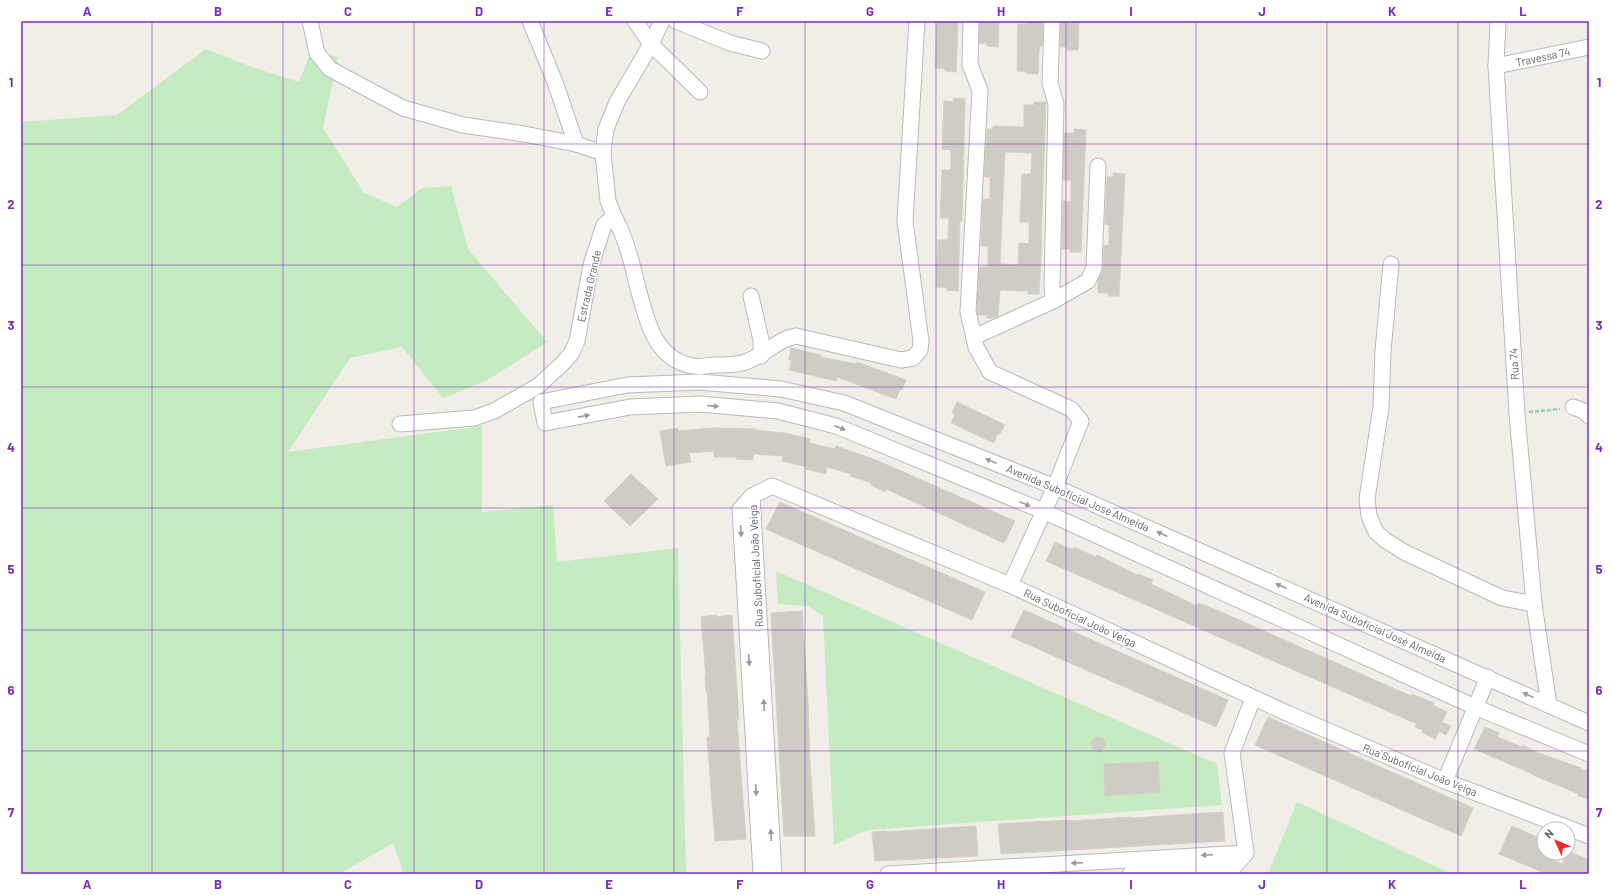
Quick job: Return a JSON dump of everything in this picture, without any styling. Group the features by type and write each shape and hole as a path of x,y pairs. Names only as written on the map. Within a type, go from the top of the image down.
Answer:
{"street":[{"path":"310,21 317,53 330,70 403,108 463,125 524,134 576,144 602,153"},
{"path":"530,21 556,82 576,144"},
{"path":"635,21 651,44 700,92"},
{"path":"662,21 651,44 617,102 606,129 602,153 608,201 626,244 649,328 661,348 668,356 688,366 700,367 742,363 761,356 783,341 796,336 901,360 913,358 920,350 921,341 905,221 917,21"},
{"path":"676,21 730,43 762,51"},
{"path":"971,21 970,65 980,90 968,312 976,347 990,372 1071,409 1081,421 1055,487 1010,585"},
{"path":"1052,21 1050,83 1056,104 1052,278 1053,301"},
{"name":"Rua 74","path":"1498,21 1496,66 1517,414 1534,604 1549,705"},
{"name":"Travessa 74","path":"1496,66 1589,47"},
{"path":"974,337 1053,301 1088,281 1094,268 1098,166"},
{"name":"Estrada Grande","path":"400,424 474,418 494,411 538,386 562,364 571,354 577,341 592,265 604,225 614,216"},
{"path":"1391,264 1383,351 1381,407 1367,499 1369,516 1376,532 1385,540 1404,552 1502,598 1534,604"},
{"path":"750,296 761,340 761,356"},
{"name":"Avenida Suboficial José Almeida","path":"1043,511 836,426 778,411 700,404 630,407 545,424 541,402 635,385 700,382 781,389 844,403 1055,487 1488,677 1589,723"},
{"path":"1573,407 1584,411 1589,416"},
{"name":"Rua Suboficial João Veiga","path":"761,874 740,509 752,496 772,486 1010,585 1254,698 1445,781 1589,836"},
{"name":"Rua Suboficial João Veiga","path":"752,496 774,874"},
{"path":"1043,511 1475,707 1589,754"},
{"path":"1445,781 1488,677"},
{"path":"1130,874 1233,868 1246,853 1232,753 1254,698"},
{"path":"888,874 1246,853"}],"path":[{"path":"1517,414 1573,407"}],"green space":[{"path":"206,49 252,67 299,82 312,49 338,57 323,128 364,193 397,207 422,188 451,186 468,249 547,342 486,381 443,398 402,347 350,358 288,452 482,426 482,512 553,505 557,562 678,548 686,874 404,874 393,843 339,874 21,874 21,122 117,115"},
{"path":"776,571 1217,764 1222,805 867,830 834,845 823,616 808,606 778,604"},
{"path":"1297,802 1452,874 1268,874"}],"building":[{"path":"937,21 958,21 956,72 935,68"},
{"path":"980,21 999,21 998,47 987,46 987,44 979,43"},
{"path":"1028,21 1043,21 1042,46 1040,46 1039,51 1038,74 1027,74 1027,72 1017,71 1018,24 1028,24"},
{"path":"1061,21 1079,21 1078,50 1067,50 1067,47 1060,47"},
{"path":"953,98 965,99 962,221 960,221 958,291 936,287 938,240 948,240 949,218 940,218 942,170 951,170 951,150 942,149 944,101 953,102"},
{"path":"1034,102 1046,102 1039,294 1028,294 1028,291 1000,290 998,316 994,318 987,318 987,315 978,315 977,311 979,267 988,267 988,246 981,246 983,199 990,199 990,177 984,177 987,129 993,129 993,126 1024,127 1024,105 1034,105","holes":["1005,152 1032,153 1031,174 1022,174 1020,222 1029,222 1029,244 1019,243 1018,265 1000,264"]},
{"path":"1074,129 1086,130 1081,252 1070,252 1070,249 1062,249 1063,201 1071,202 1071,180 1063,180 1064,133 1074,133"},
{"path":"1113,173 1125,174 1119,296 1108,296 1108,293 1098,293 1098,280 1103,268 1104,245 1109,246 1109,225 1105,224 1107,177 1113,177"},
{"path":"791,348 821,355 821,357 856,364 857,362 906,380 896,399 837,377 836,381 789,370 792,360 789,360"},
{"path":"957,402 1005,425 1000,434 998,433 994,443 951,423 955,414 952,413"},
{"path":"678,428 679,431 714,428 756,429 755,430 784,433 810,439 809,443 835,449 836,446 876,460 1015,521 1004,543 886,489 885,492 871,485 872,483 850,476 851,474 827,467 826,474 806,469 807,467 782,461 783,456 753,454 753,460 736,459 737,457 714,457 714,451 689,453 691,462 666,466 660,431"},
{"path":"631,474 658,499 630,526 604,501"},
{"path":"780,502 985,592 972,620 766,529"},
{"path":"1055,542 1073,550 1074,547 1096,557 1097,555 1137,575 1138,574 1153,580 1151,584 1197,606 1198,603 1219,611 1411,696 1412,694 1434,703 1433,705 1447,712 1442,722 1451,726 1446,735 1439,731 1435,739 1422,732 1423,730 1415,727 1417,724 1046,561"},
{"path":"1024,610 1228,700 1216,727 1011,637"},
{"path":"802,611 815,836 784,836 771,613"},
{"path":"716,615 717,617 732,615 739,719 737,719 746,839 715,841 707,737 710,737 701,617"},
{"path":"1268,717 1473,808 1461,836 1255,745"},
{"path":"1485,727 1499,733 1497,737 1522,747 1523,745 1536,752 1581,768 1580,769 1586,771 1589,769 1589,799 1578,796 1579,794 1474,749"},
{"path":"1097,737 1104,739 1106,745 1100,753 1093,749 1091,742"},
{"path":"1158,762 1160,792 1105,796 1104,764"},
{"path":"1223,812 1225,841 1001,854 998,824"},
{"path":"976,826 978,856 875,861 872,832"},
{"path":"1512,826 1536,836 1536,861 1555,861 1562,864 1563,861 1576,861 1576,854 1589,860 1589,874 1547,874 1499,854"}]}
